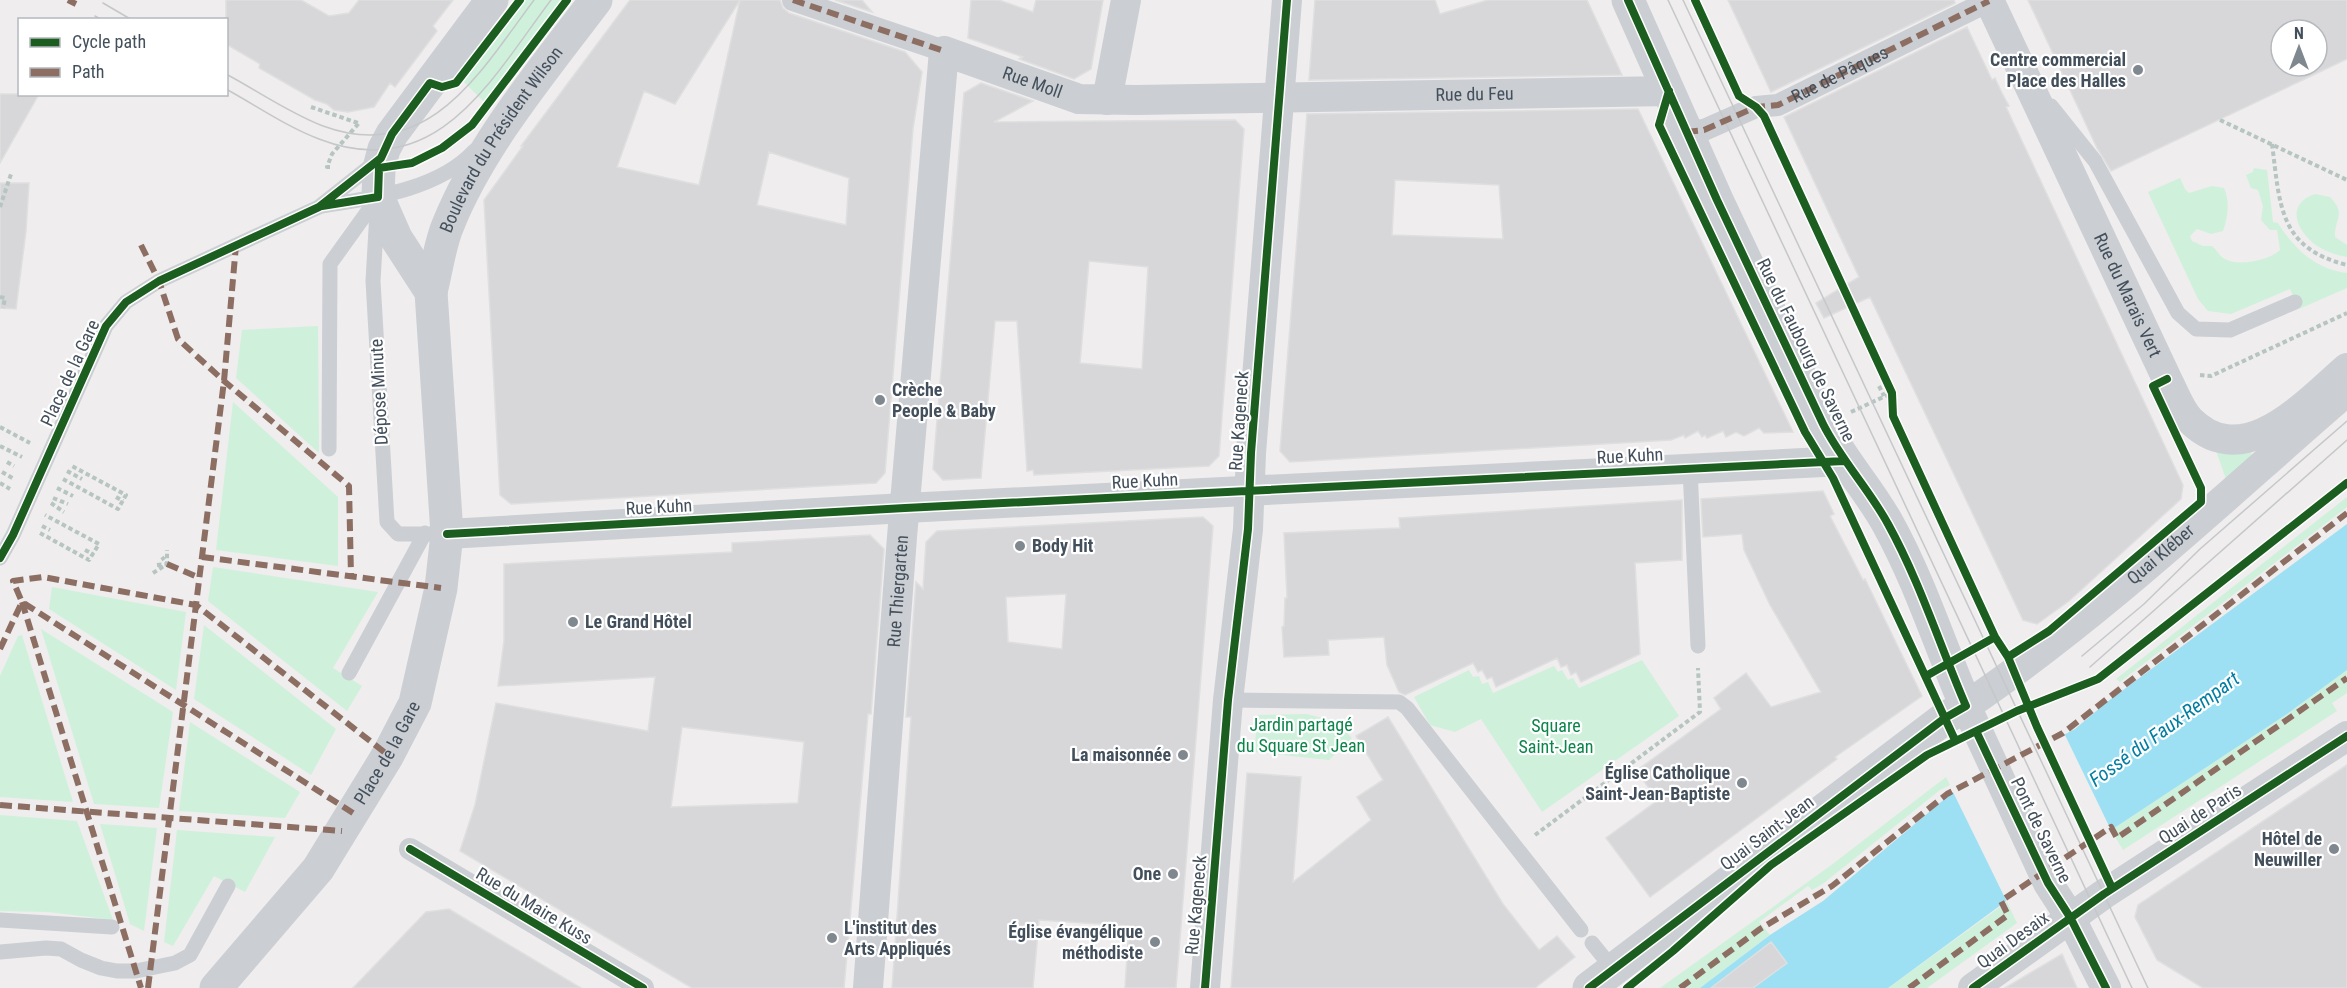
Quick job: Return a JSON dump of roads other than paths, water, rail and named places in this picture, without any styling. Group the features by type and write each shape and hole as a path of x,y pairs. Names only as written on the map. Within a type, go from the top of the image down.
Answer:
{"main road":[{"path":"387,146 492,0"},
{"name":"Boulevard du Président Wilson","path":"431,292 446,228 463,191 513,111 596,0"},
{"name":"Place de la Gare","path":"216,988 318,869 388,755 415,703 441,588 436,534 431,292 396,238 378,197 379,168 387,146"}],"street":[{"name":"Rue Moll","path":"793,0 1079,99 1281,97"},
{"path":"1107,100 1126,0"},
{"name":"Rue Kageneck","path":"1205,988 1228,700 1248,529 1251,453 1287,0"},
{"name":"Rue du Faubourg de Saverne","path":"1628,0 1670,91 1686,132 1823,424 1844,461 1867,488 1889,525 1920,591 1966,706 1988,754"},
{"name":"Rue du Marais Vert","path":"1989,0 2167,380 2189,419 2206,432 2229,440 2254,438 2271,430 2347,368"},
{"name":"Rue de Pâques","path":"1686,132 1704,130 1756,107 1778,105 1989,0"},
{"name":"Rue Thiergarten","path":"868,988 904,508 944,51"},
{"name":"Rue du Feu","path":"1281,97 1670,91"},
{"name":"Quai Kléber","path":"1966,706 2070,631 2157,559 2259,466 2347,392"},
{"name":"Rue Kuhn","path":"436,534 1844,461"},
{"name":"Quai Saint-Jean","path":"1601,979 1945,718 1966,706"},
{"name":"Quai de Paris","path":"2070,917 2347,736"},
{"name":"Pont de Saverne","path":"1988,754 2045,875 2070,917 2106,988"},
{"name":"Rue du Maire Kuss","path":"410,849 644,988"},
{"name":"Quai Desaix","path":"1973,988 2070,917"}],"lane":[{"path":"2022,71 2095,161 2178,313 2196,329 2230,330 2295,302"},
{"path":"329,448 330,264 378,197 417,187 466,160 513,111"},
{"name":"Place de la Gare","path":"319,207 387,146"},
{"name":"Place de la Gare","path":"0,558 13,535 106,326 126,302 190,265 319,207 378,197"},
{"name":"Dépose Minute","path":"378,197 373,281 387,522 399,534 436,534"},
{"path":"1690,468 1698,646"},
{"path":"349,674 399,582 436,534"},
{"path":"1228,700 1400,702 1581,930"},
{"path":"0,952 61,949 81,960 117,971 136,971 175,963 190,955 228,886"},
{"path":"0,920 112,927"},
{"path":"1592,943 1601,979"}],"water":[{"name":"Fossé du Faux-Rempart","path":"2347,524 2347,670 2287,714 2028,885 1888,988 1700,988 1770,935 1823,901 1953,792 2075,729 2107,702"}],"tram line":[{"path":"228,75 323,126 360,135 393,133 422,122 448,105 493,56 534,0"},
{"path":"228,90 319,139 360,149 397,148 429,136 457,116 483,90 551,0"},
{"path":"1668,0 2132,988"},
{"path":"1683,0 2148,988"},
{"path":"103,3 129,18"},
{"path":"95,16 98,18"},
{"path":"2082,656 2144,604 2200,549 2347,421"},
{"path":"2090,667 2347,440"}],"place":[{"name":"Centre commercial Place des Halles","path":"2138,70"},
{"name":"Crèche People & Baby","path":"880,400"},
{"name":"Body Hit","path":"1020,546"},
{"name":"Le Grand Hôtel","path":"573,622"},
{"name":"La maisonnée","path":"1183,755"},
{"name":"Église Catholique Saint-Jean-Baptiste","path":"1742,783"},
{"name":"Hôtel de Neuwiller","path":"2334,849"},
{"name":"One","path":"1173,874"},
{"name":"L'institut des Arts Appliqués","path":"832,938"},
{"name":"Église évangélique méthodiste","path":"1155,942"}],"park label":[{"name":"Jardin partagé du Square St Jean","path":"1301,735"},
{"name":"Square Saint-Jean","path":"1556,736"}]}
